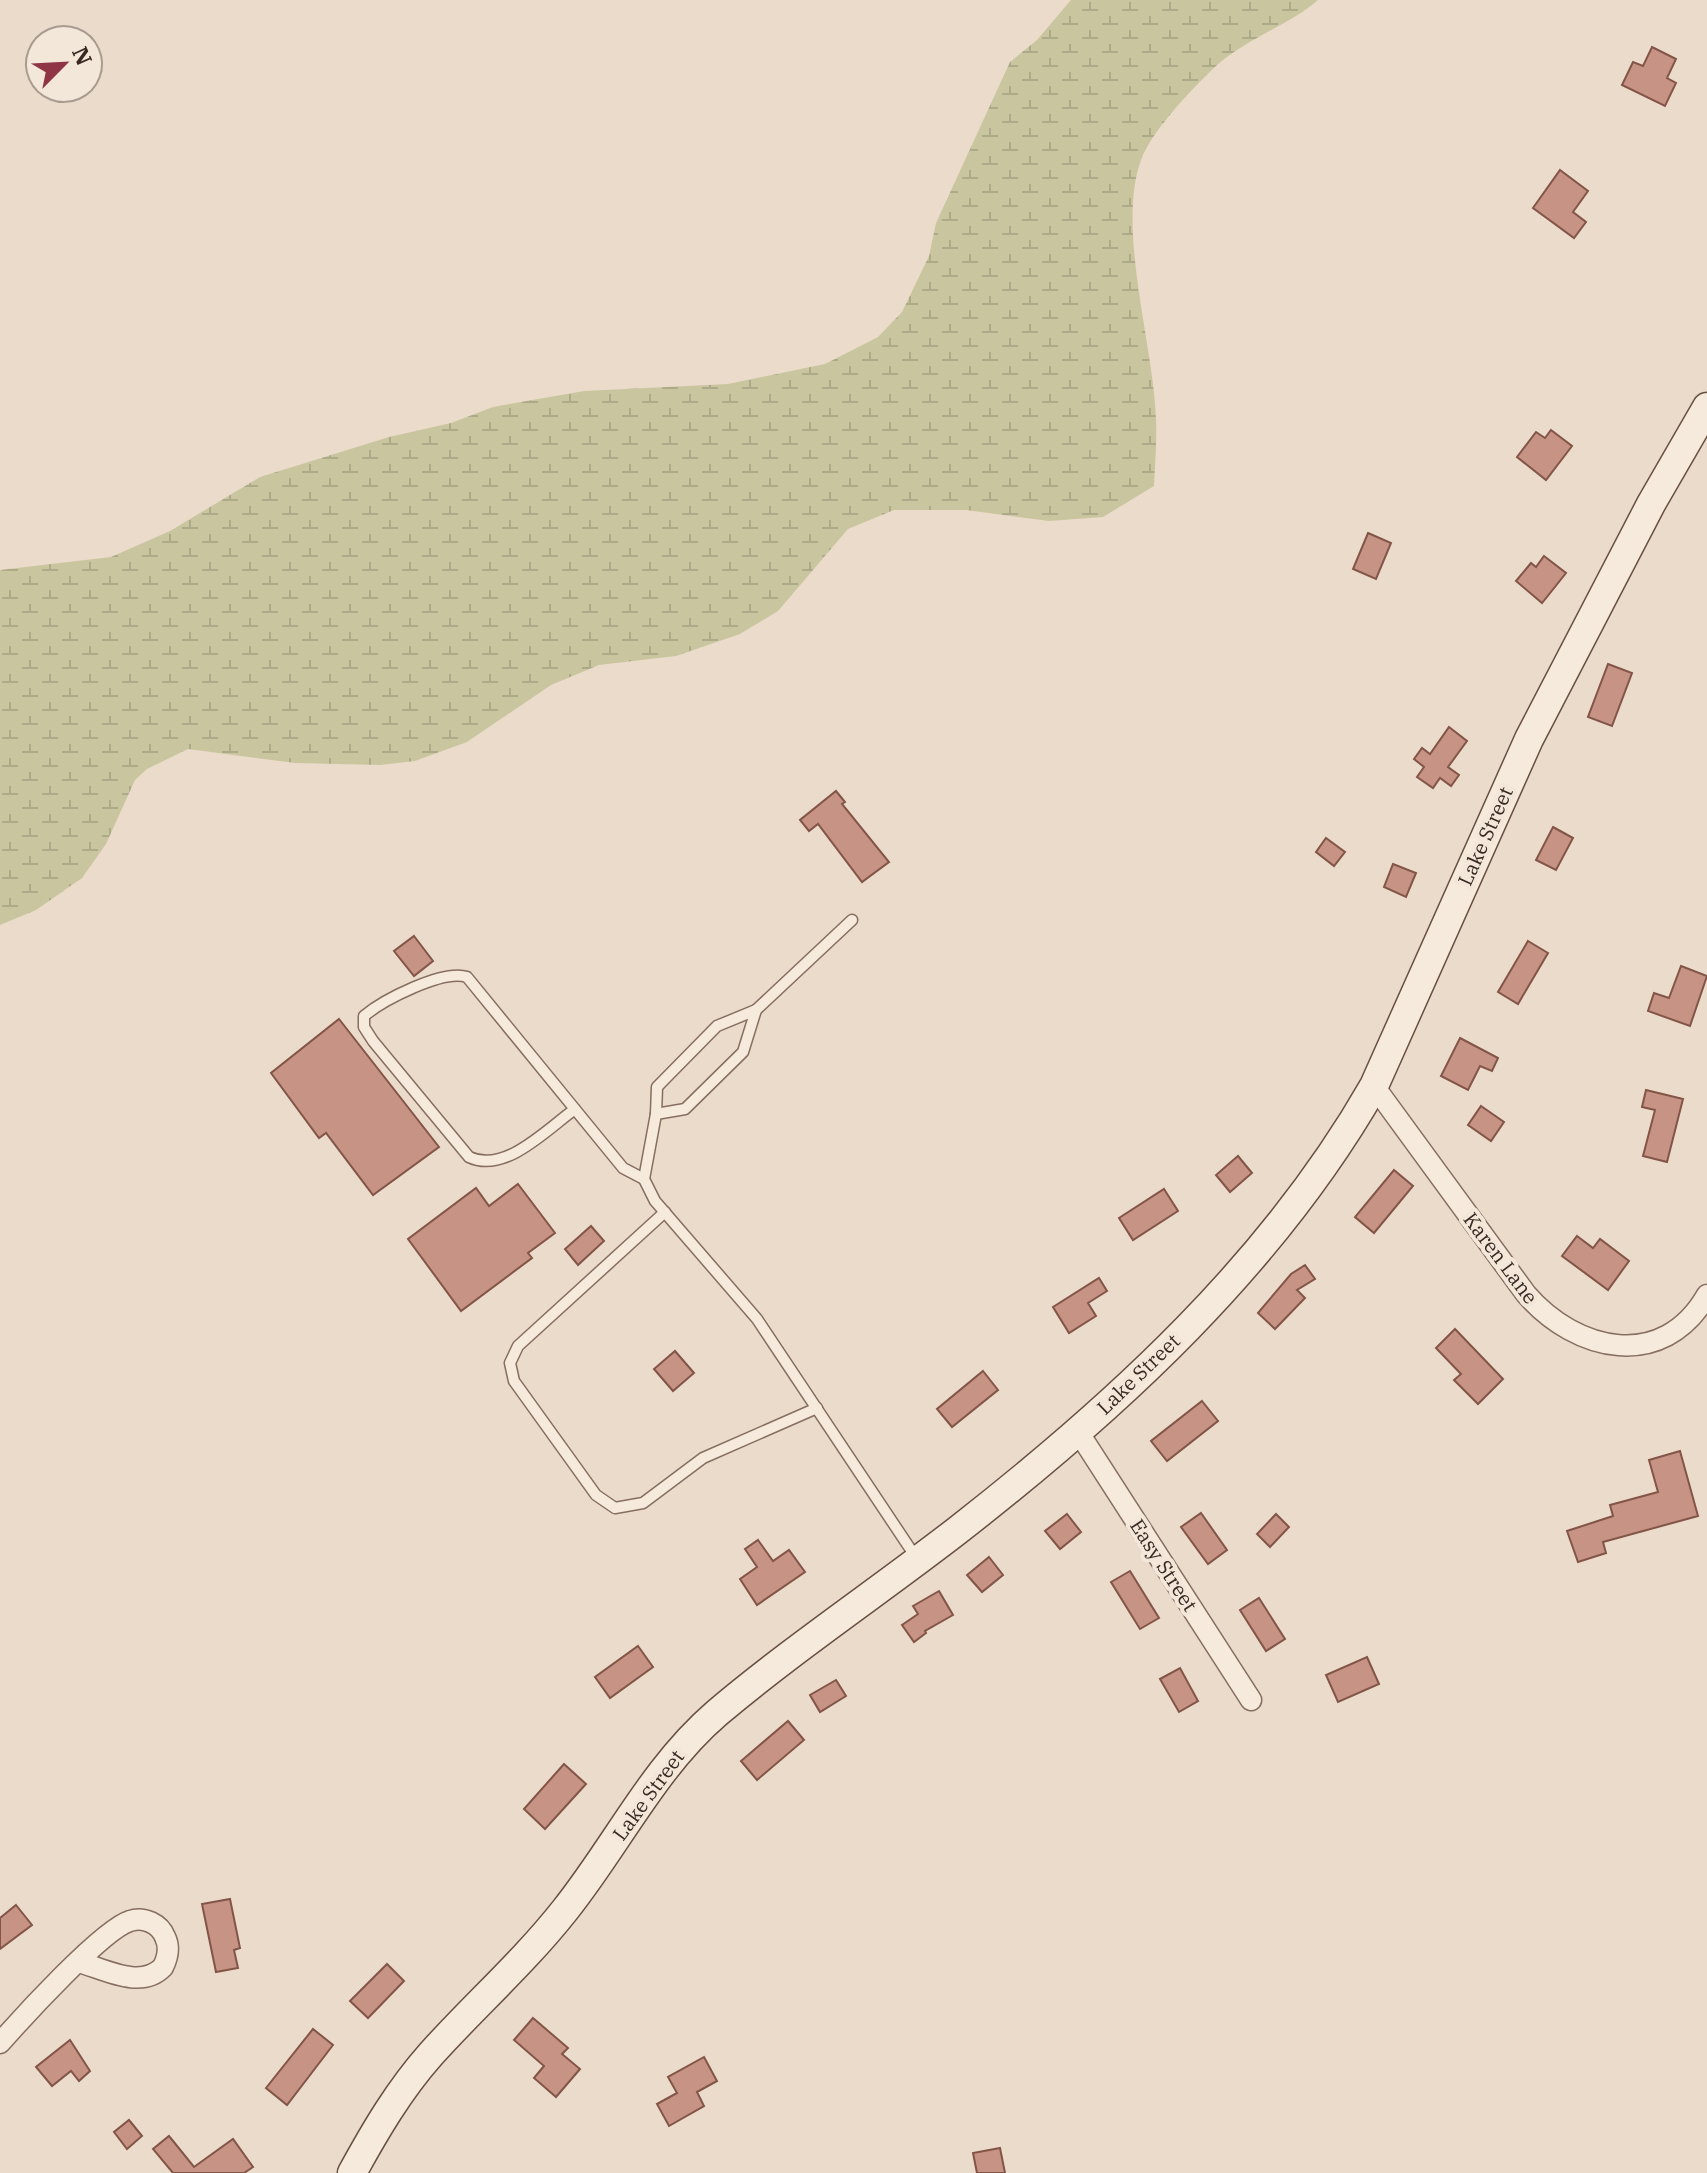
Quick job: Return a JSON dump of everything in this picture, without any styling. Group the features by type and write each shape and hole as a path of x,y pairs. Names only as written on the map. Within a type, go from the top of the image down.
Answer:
{"street":[{"name":"Lake Street","path":"352,2173 391,2106 431,2054 514,1970 566,1908 654,1781 682,1747 765,1674 918,1560 1077,1430 1159,1356 1250,1260 1335,1151 1374,1086 1529,739 1651,504 1707,407"},
{"name":"Karen Lane","path":"1374,1086 1526,1294 1540,1310 1576,1336 1621,1348 1662,1339 1697,1312 1707,1295"},
{"name":"Easy Street","path":"1077,1430 1251,1700"},
{"path":"0,2043 79,1962"}],"lane":[{"path":"644,1179 656,1114 657,1087 717,1026 756,1010 852,920"},
{"path":"575,1109 513,1153 496,1162 481,1163 469,1157 373,1041 364,1027 364,1016 376,1006 442,977 457,974 467,977 575,1109 623,1168 644,1179 665,1212 757,1319 918,1560"},
{"path":"656,1114 685,1109 743,1052 756,1010"},
{"path":"665,1212 518,1346 510,1363 514,1381 524,1399 596,1495 615,1508 643,1503 703,1458 817,1408"}],"green space":[{"path":"1071,0 1318,0 1227,56 1164,123 1141,160 1134,188 1134,253 1154,390 1154,486 1103,517 1049,521 966,510 894,510 848,529 778,611 740,634 676,656 599,665 551,685 467,742 415,761 380,765 295,763 188,749 147,769 135,780 106,844 82,878 36,910 0,925 0,570 111,557 170,531 260,477 389,437 451,423 493,407 584,391 728,384 825,364 878,337 902,312 929,256 936,223 1010,62 1037,40"}],"building":[{"path":"1652,47 1676,59 1667,78 1676,83 1665,106 1622,85 1633,62 1643,66"},
{"path":"1560,170 1588,191 1573,212 1586,222 1574,238 1533,208"},
{"path":"1551,430 1572,446 1546,480 1517,457 1536,432 1545,438"},
{"path":"1368,533 1391,543 1376,579 1353,569"},
{"path":"1544,556 1566,573 1542,603 1516,581 1531,563 1536,567"},
{"path":"1608,664 1632,673 1612,726 1588,717"},
{"path":"1449,727 1467,741 1448,767 1459,775 1451,786 1440,778 1433,788 1417,777 1424,767 1414,759 1422,748 1430,754"},
{"path":"836,791 845,802 842,804 889,862 862,882 818,824 809,831 800,820"},
{"path":"1553,827 1573,838 1556,870 1536,860"},
{"path":"1326,838 1345,852 1334,866 1316,852"},
{"path":"1393,864 1416,873 1406,897 1384,887"},
{"path":"414,936 433,961 414,976 394,951"},
{"path":"1528,941 1548,953 1518,1004 1498,992"},
{"path":"1681,966 1707,976 1690,1026 1648,1011 1654,993 1669,998"},
{"path":"339,1019 439,1147 373,1195 326,1133 319,1138 271,1073"},
{"path":"1460,1038 1498,1058 1492,1071 1480,1066 1468,1090 1441,1076"},
{"path":"1646,1090 1683,1099 1667,1162 1643,1156 1655,1110 1642,1107"},
{"path":"1481,1106 1504,1122 1491,1141 1468,1125"},
{"path":"1238,1156 1252,1173 1230,1192 1216,1175"},
{"path":"1394,1170 1413,1186 1374,1233 1355,1217"},
{"path":"518,1184 555,1233 528,1253 532,1258 461,1311 408,1239 476,1188 489,1206"},
{"path":"1164,1189 1178,1211 1133,1240 1119,1218"},
{"path":"591,1226 604,1241 578,1265 565,1249"},
{"path":"1577,1236 1593,1248 1600,1239 1629,1261 1608,1290 1562,1256"},
{"path":"1305,1265 1315,1279 1297,1290 1305,1298 1275,1329 1258,1313 1291,1274"},
{"path":"1099,1278 1107,1291 1088,1303 1096,1316 1069,1333 1053,1307"},
{"path":"1455,1329 1503,1379 1478,1404 1454,1380 1461,1374 1436,1348"},
{"path":"675,1351 694,1373 673,1391 654,1369"},
{"path":"983,1371 998,1390 952,1427 937,1409"},
{"path":"1202,1401 1218,1421 1167,1461 1151,1441"},
{"path":"1680,1451 1698,1516 1603,1542 1606,1553 1578,1562 1567,1531 1613,1516 1610,1505 1658,1492 1649,1460"},
{"path":"1201,1513 1227,1550 1208,1564 1181,1527"},
{"path":"1067,1514 1081,1532 1060,1549 1045,1531"},
{"path":"1276,1514 1289,1527 1270,1547 1257,1534"},
{"path":"758,1540 773,1561 789,1550 805,1572 757,1605 740,1579 757,1567 745,1549"},
{"path":"989,1557 1003,1575 982,1592 967,1575"},
{"path":"1130,1571 1159,1618 1140,1629 1111,1582"},
{"path":"939,1591 953,1615 925,1631 914,1642 902,1625 918,1614 913,1606"},
{"path":"1259,1598 1285,1639 1266,1651 1240,1610"},
{"path":"638,1646 653,1667 610,1698 595,1677"},
{"path":"1367,1657 1379,1684 1338,1702 1326,1675"},
{"path":"1180,1668 1198,1701 1179,1712 1160,1679"},
{"path":"836,1680 846,1696 820,1712 810,1695"},
{"path":"788,1721 804,1740 757,1780 741,1761"},
{"path":"564,1764 586,1784 545,1829 524,1809"},
{"path":"230,1899 240,1948 234,1950 238,1968 216,1972 202,1904"},
{"path":"16,1905 32,1925 0,1949 0,1918"},
{"path":"387,1964 404,1981 368,2018 350,2001"},
{"path":"533,2018 568,2048 562,2054 580,2069 556,2097 534,2078 544,2066 514,2040"},
{"path":"313,2029 333,2045 287,2105 266,2088"},
{"path":"70,2040 90,2071 79,2081 71,2071 52,2086 36,2067"},
{"path":"704,2057 717,2081 697,2092 704,2106 669,2126 657,2104 677,2093 668,2077"},
{"path":"129,2120 142,2136 127,2149 114,2132"},
{"path":"169,2136 194,2167 233,2139 253,2167 244,2173 173,2173 153,2149"},
{"path":"1000,2148 1005,2173 977,2173 973,2153"}]}
